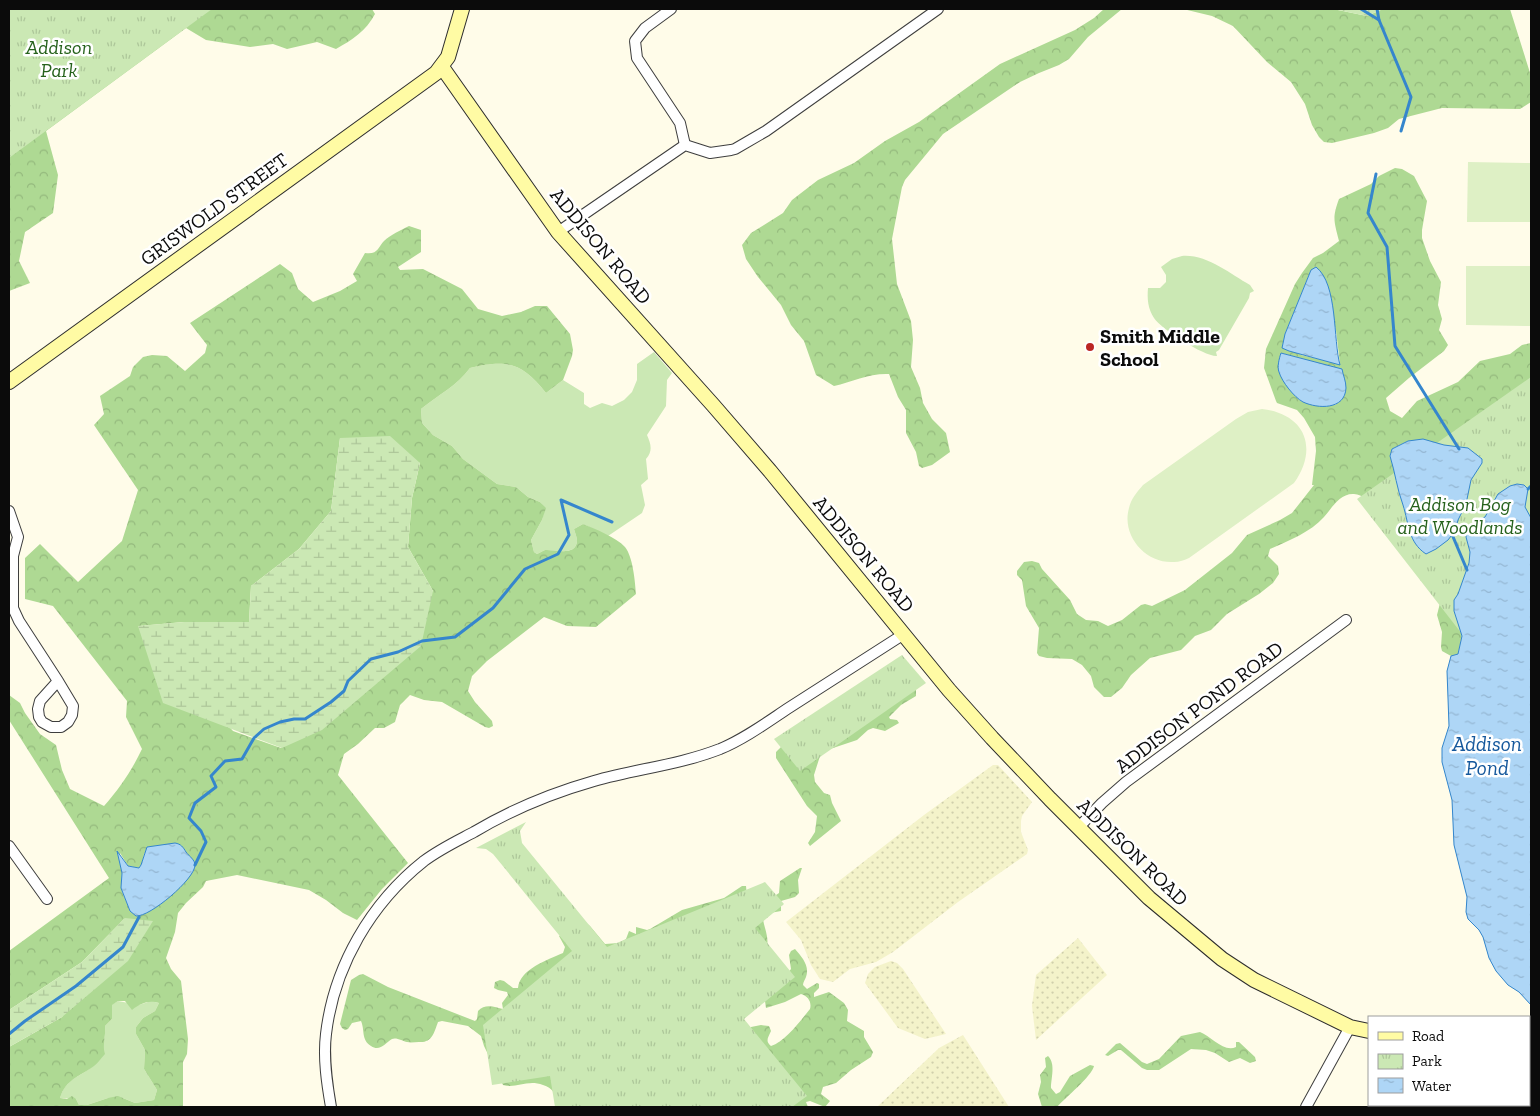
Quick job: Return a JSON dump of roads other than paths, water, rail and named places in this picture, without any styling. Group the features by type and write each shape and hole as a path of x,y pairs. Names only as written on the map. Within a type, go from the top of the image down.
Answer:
{"main road":[{"path":"442,67 452,47 462,9"},
{"name":"ADDISON ROAD","path":"442,67 558,232 770,471 949,690 1078,828 1149,898 1222,959 1254,980 1350,1027 1368,1031"},
{"name":"GRISWOLD STREET","path":"9,382 428,80 442,67"}],"street":[{"path":"672,9 645,28 635,41 636,58 680,123 685,145"},
{"path":"685,145 710,153 735,149 766,131 938,9"},
{"path":"558,232 685,145"},
{"path":"9,511 18,537 12,556 12,608 58,681"},
{"name":"ADDISON POND ROAD","path":"1078,828 1126,782 1346,620"},
{"path":"331,1107 326,1078 326,1036 331,1006 341,974 351,950 374,911 403,879 425,860 495,819 548,796 594,781 678,762 722,748 755,730 904,634"},
{"path":"9,846 47,899"},
{"path":"1306,1107 1350,1027"}],"water":[{"path":"1316,267 1323,275 1328,286 1334,313 1340,365 1282,348 1285,334 1311,270"},
{"path":"1281,353 1342,369 1346,388 1341,400 1330,406 1316,406 1303,402 1296,397 1278,370"},
{"path":"1423,439 1444,445 1468,448 1482,459 1482,463 1471,480 1466,504 1455,531 1448,540 1426,554 1412,538 1390,456 1392,449 1408,441"},
{"name":"Addison Pond","path":"1517,484 1524,485 1528,489 1525,507 1531,518 1531,1005 1519,992 1508,985 1496,971 1489,958 1483,937 1468,919 1466,912 1467,897 1454,845 1452,800 1442,762 1442,748 1449,726 1447,671 1451,656 1458,654 1462,636 1454,611 1454,600 1469,563 1470,552 1466,537 1468,529 1469,526 1485,517 1498,494"},
{"path":"175,843 182,846 194,861 193,871 180,888 161,904 143,915 136,916 130,911 121,888 122,873 117,851 128,866 139,868 147,847"}],"waterway":[{"path":"1361,9 1379,20"},
{"path":"1377,9 1379,20 1411,97 1401,131"},
{"path":"1376,174 1368,213 1387,247 1395,346 1459,449"},
{"path":"1528,489 1531,486"},
{"path":"195,865 206,842 201,831 189,818 195,803 216,787 211,776 225,761 242,759 254,738 264,729 280,722 305,719 331,702 344,691 348,681 371,659 398,652 422,641 455,637 493,608 525,569 558,554 569,535 561,500 612,522"},
{"path":"1451,532 1467,570"},
{"path":"9,1034 76,986 123,947 139,917"}],"place":[{"name":"Smith Middle School","path":"1090,347"}],"park label":[{"name":"Addison Park","path":"59,58"},
{"name":"Addison Bog and Woodlands","path":"1460,516"}]}
